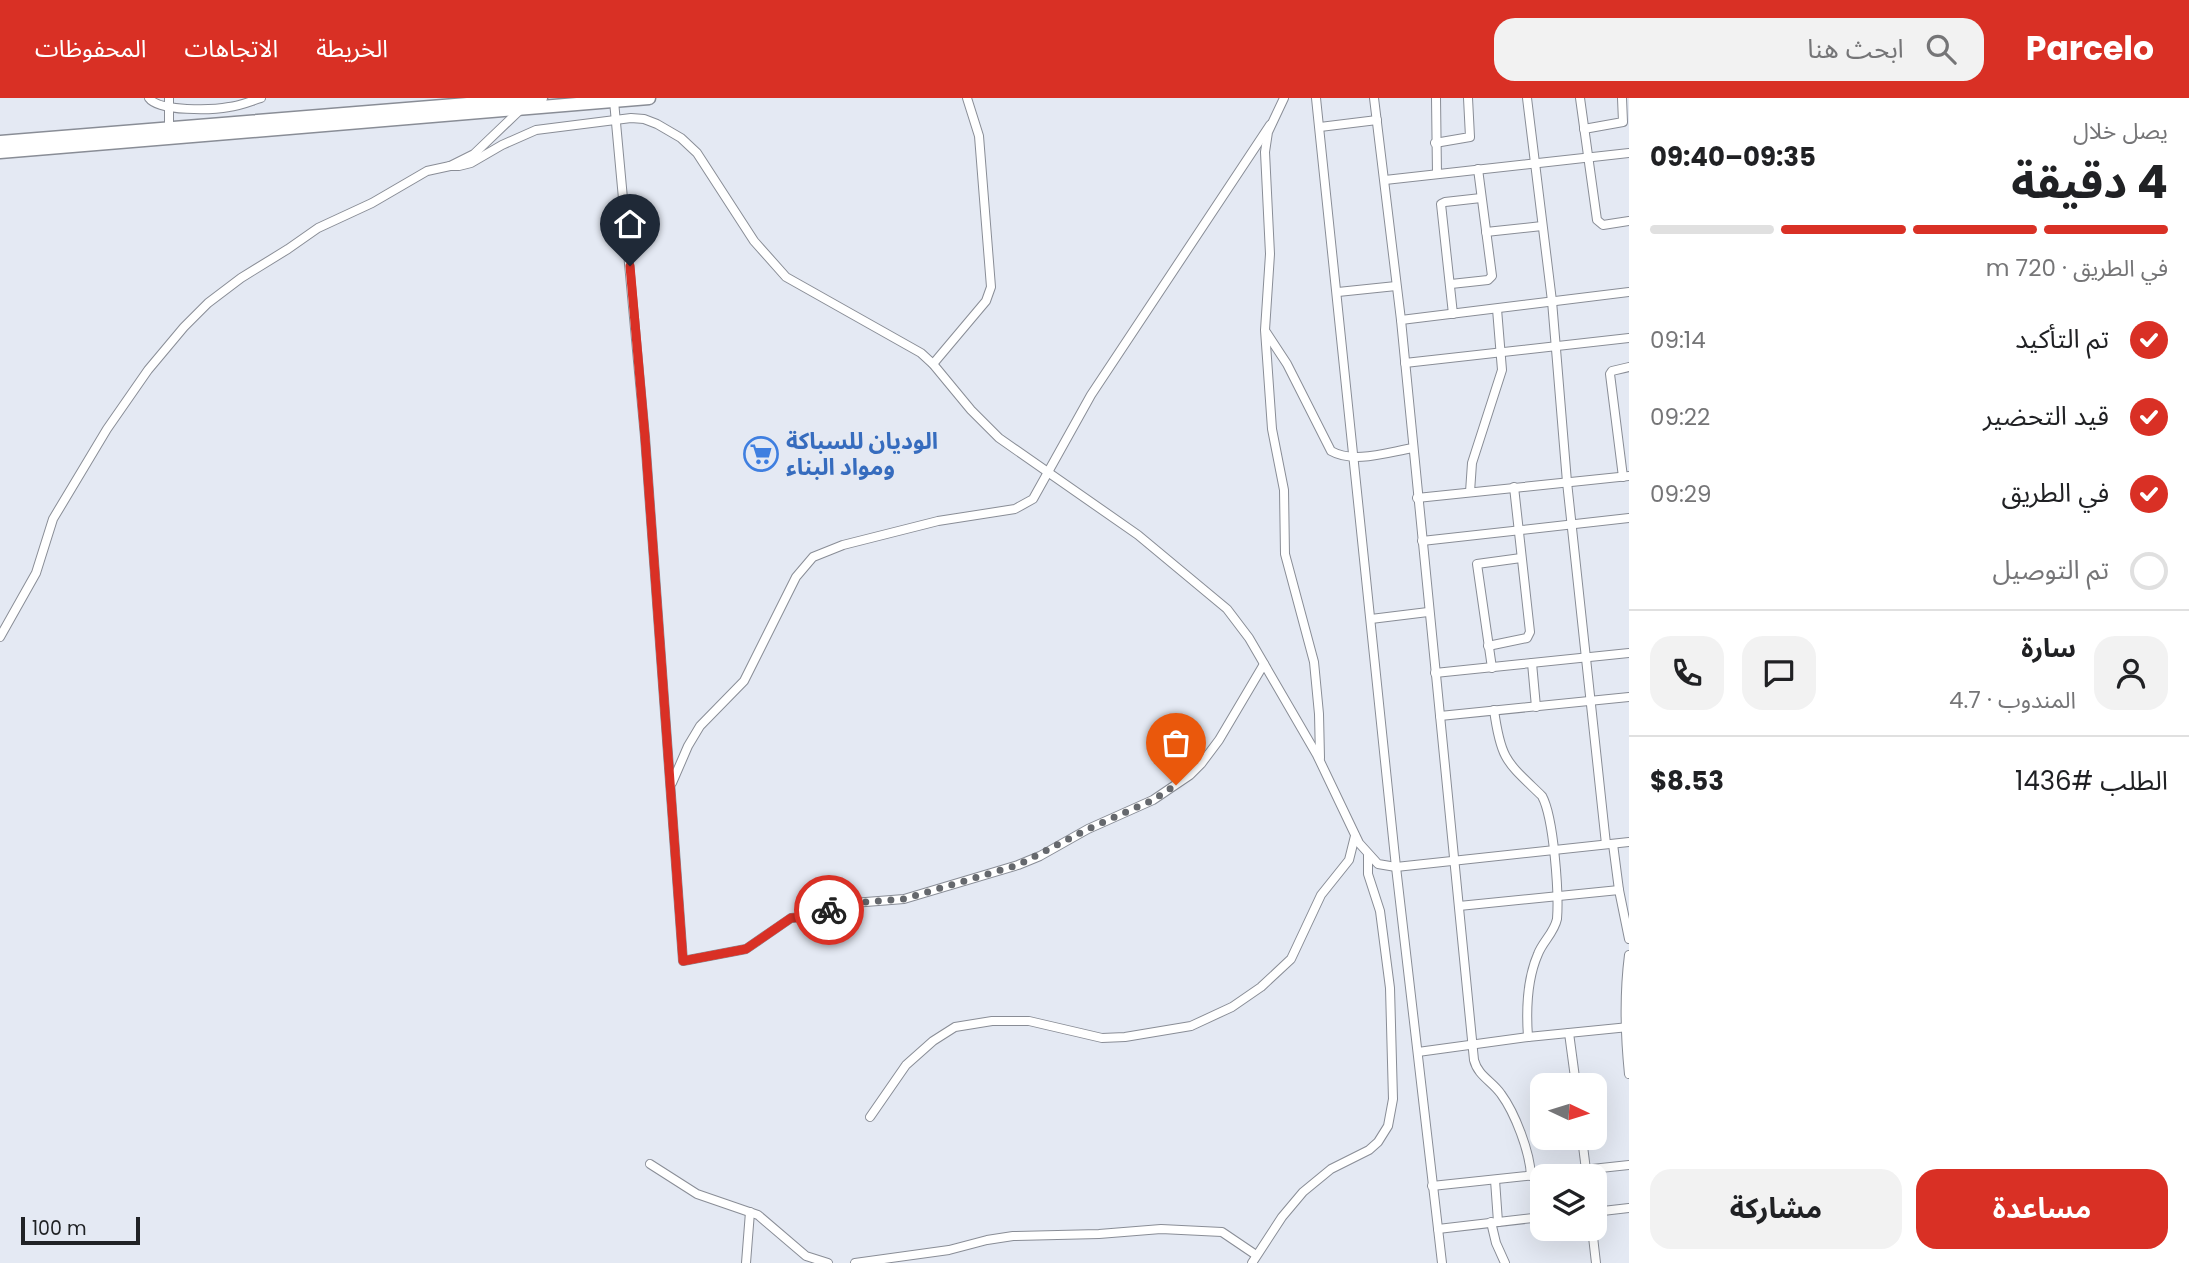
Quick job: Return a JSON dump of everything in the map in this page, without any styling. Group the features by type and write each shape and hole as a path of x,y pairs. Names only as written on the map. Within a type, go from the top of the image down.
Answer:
{"highway":[{"path":"0,142 540,100 614,101 649,98"},
{"path":"0,152 520,110 540,100"}],"street":[{"path":"149,98 157,105 169,102 229,107 261,98"},
{"path":"933,365 986,301 991,287 979,136 967,98"},
{"path":"671,785 700,726 744,681 796,577 813,557 843,545 938,521 1015,509 1034,499 1106,372 1270,125 1284,98"},
{"path":"1317,98 1396,867 1442,1263"},
{"path":"1374,98 1401,320 1474,1060 1479,1073 1495,1086 1506,1102 1530,1157 1530,1164"},
{"path":"1436,98 1437,173"},
{"path":"1435,142 1470,137 1468,98"},
{"path":"1527,98 1552,301 1567,482 1591,701 1609,844 1629,939"},
{"path":"1580,98 1599,224 1629,221"},
{"path":"1584,128 1623,122 1622,98"},
{"path":"614,101 645,437 683,961 746,949 791,918 853,903 904,899 1018,865 1153,800 1190,775 1201,764 1219,740 1264,664"},
{"path":"169,102 169,129"},
{"path":"0,637 36,573 53,519 107,429 148,370 184,327 208,303 241,278 318,228 372,203 419,175 464,161 485,146 520,110"},
{"path":"450,166 471,163 536,130 644,119 681,138 697,153 754,242 786,277 909,346 933,365 999,438 1138,535 1227,609 1249,638 1320,761 1355,836 1368,855 1382,866 1396,867 1629,842"},
{"path":"1320,127 1377,120"},
{"path":"1270,125 1265,152 1270,254 1265,330 1272,429 1284,490 1285,554 1314,662 1320,761"},
{"path":"1385,180 1629,153"},
{"path":"1451,284 1491,278 1478,169"},
{"path":"1453,314 1441,204 1481,198"},
{"path":"1486,232 1542,226"},
{"path":"1338,292 1396,286"},
{"path":"1401,320 1629,292"},
{"path":"1470,492 1472,463 1501,375 1502,354 1497,309"},
{"path":"1265,330 1287,364 1329,449 1339,455 1353,457 1413,448"},
{"path":"1405,363 1629,338"},
{"path":"1418,498 1626,476 1624,445 1611,373 1629,367"},
{"path":"1488,646 1527,638 1530,635 1514,487"},
{"path":"1422,541 1629,518"},
{"path":"1492,668 1477,564 1521,558"},
{"path":"1371,619 1429,612"},
{"path":"1436,673 1629,653"},
{"path":"1532,663 1536,707"},
{"path":"1440,716 1629,697"},
{"path":"1494,710 1499,743 1505,758 1542,796 1546,804 1553,851 1557,895 1555,927 1543,944 1533,967 1526,1013 1528,1037"},
{"path":"870,1117 906,1065 933,1041 955,1027 992,1021 1029,1021 1102,1038 1125,1038 1191,1026 1231,1007 1261,987 1291,959 1321,895 1349,860 1355,836"},
{"path":"1252,1263 1282,1217 1303,1192 1331,1169 1369,1150 1388,1126 1393,1088 1390,988 1380,911 1368,874 1368,855"},
{"path":"1459,906 1619,890"},
{"path":"1629,955 1626,1028 1629,1074"},
{"path":"1418,1052 1528,1037 1626,1028"},
{"path":"1569,1033 1574,1073"},
{"path":"650,1164 697,1194 750,1212 765,1221 805,1259 828,1263"},
{"path":"1607,1168 1629,1165"},
{"path":"1432,1186 1530,1176"},
{"path":"1495,1180 1496,1242 1505,1263"},
{"path":"1607,1211 1629,1208"},
{"path":"746,1263 750,1212"},
{"path":"1438,1228 1530,1218"},
{"path":"855,1263 949,1250 1013,1236 1161,1229 1222,1233 1256,1255"},
{"path":"1593,1241 1596,1263"}],"way so far":[{"path":"829,910 853,903 904,899 1018,865 1106,820 1153,800 1176,785"}],"place":[{"name":"الوديان للسباكة ومواد البناء","path":"761,454"}],"route":[{"path":"630,266 683,961 746,949 791,918 829,910"}]}
